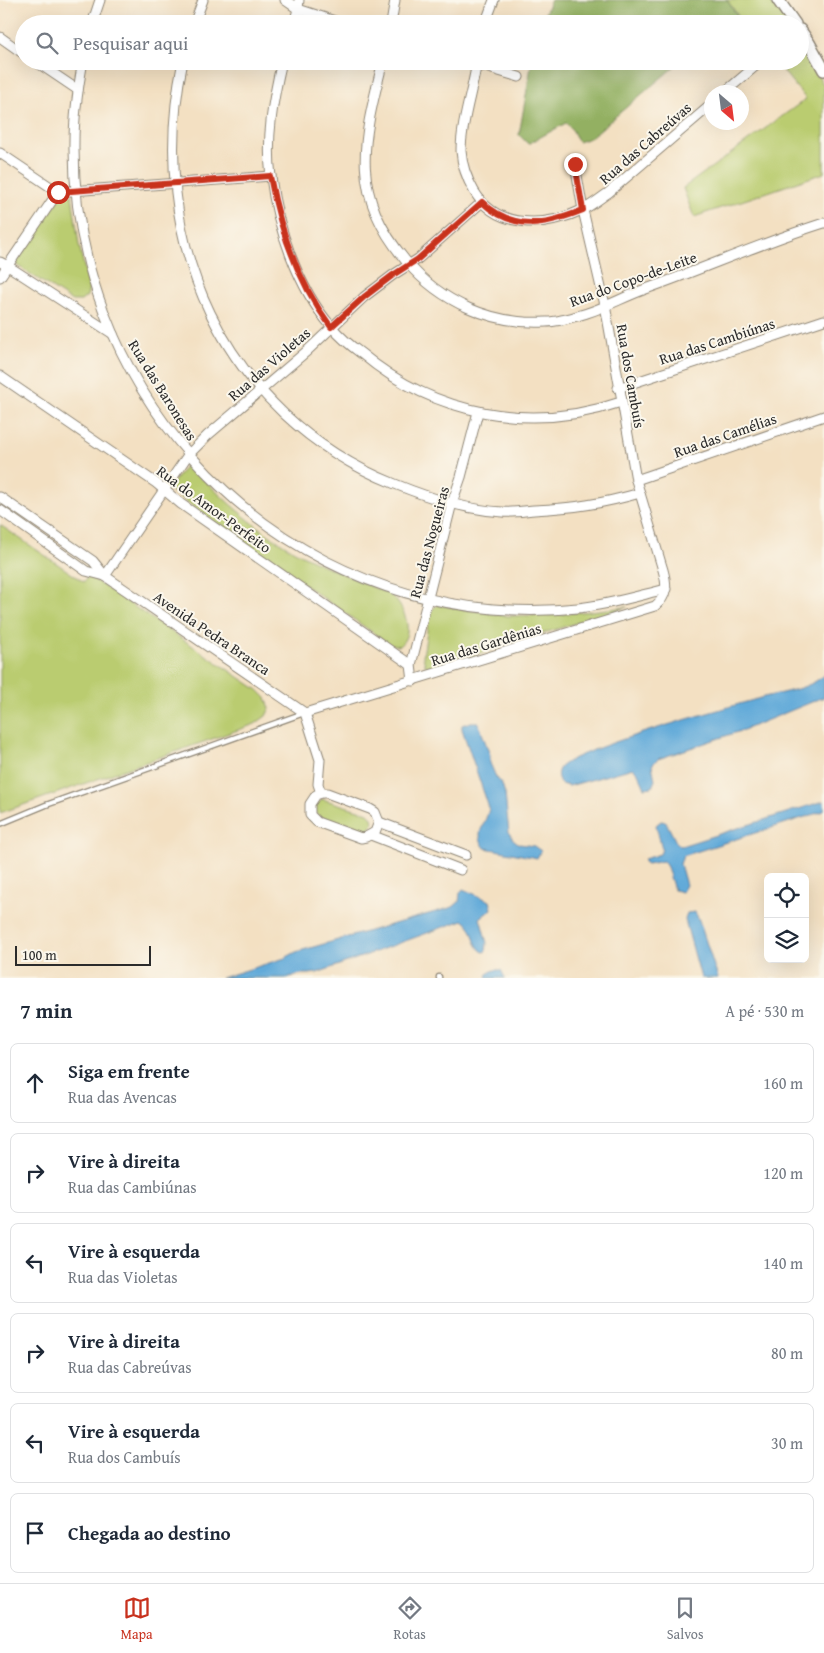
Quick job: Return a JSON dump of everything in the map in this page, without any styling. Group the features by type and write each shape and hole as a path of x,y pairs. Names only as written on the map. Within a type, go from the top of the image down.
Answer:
{"street":[{"path":"95,15 100,0"},
{"path":"197,15 203,0"},
{"path":"285,0 324,15"},
{"path":"392,15 395,0"},
{"path":"488,15 494,0"},
{"path":"778,0 789,15"},
{"path":"0,38 15,48"},
{"path":"809,43 824,70"},
{"path":"48,70 78,90"},
{"name":"Rua das Baronesas","path":"81,70 74,140 76,190 84,244 100,303 113,334 136,379 157,412 188,455 234,500 291,542 322,560 361,578 427,598 492,609 554,610 581,608 666,590"},
{"path":"182,70 174,121 179,214 187,250 204,301 229,348 244,371 298,426 341,458 383,480 452,503 503,512 579,508 607,503 640,493"},
{"path":"280,70 271,112 270,176 288,249 309,293 331,327 374,364 398,380 441,401 478,412 521,418 556,417 602,408 621,402"},
{"name":"Rua do Copo-de-Leite","path":"381,70 368,122 364,155 365,171 375,214 394,247 428,283 447,297 488,317 518,322 548,322 588,312 824,223"},
{"name":"Rua das Cabreúvas","path":"476,70 461,151 465,171 482,202 509,220 532,223 556,220 583,210 608,193 704,111"},
{"path":"498,70 519,77"},
{"path":"732,85 751,70"},
{"path":"0,153 58,192 270,176"},
{"name":"Rua dos Cambuís","path":"575,164 604,305 636,480 667,583 666,590"},
{"path":"0,277 4,264 58,192"},
{"name":"Rua das Violetas","path":"105,576 188,455 208,435 307,351 364,297 433,246 482,202"},
{"path":"4,264 113,334"},
{"name":"Rua das Cambiúnas","path":"618,388 824,320"},
{"name":"Rua do Amor-Perfeito","path":"0,376 164,489 180,504 411,665"},
{"name":"Rua das Nogueiras","path":"412,681 411,665 427,598 478,412"},
{"name":"Rua das Camélias","path":"636,480 824,416"},
{"name":"Avenida Pedra Branca","path":"0,497 93,561 105,576 304,713"},
{"name":"Avenida Pedra Branca","path":"0,510 86,571 105,576"},
{"name":"Rua das Gardênias","path":"304,713 655,606 660,602 666,590"},
{"path":"304,713 320,760 318,784 321,794"},
{"path":"327,793 370,808 378,816 379,822 376,832 361,838 317,822 313,819 309,809 310,804 316,796 327,793"},
{"path":"379,822 466,855"},
{"path":"371,835 461,870"}],"lane":[{"path":"0,824 46,805 304,713"}],"green space":[{"path":"551,0 727,0 736,15 544,15"},
{"path":"727,0 773,0 782,15 738,15"},
{"path":"809,60 824,86 824,173 694,217 683,188 806,99 782,70 809,70"},
{"path":"530,70 670,70 590,138 578,142 573,131 566,123 528,144 519,135"},
{"path":"72,195 79,245 89,288 87,296 81,301 72,301 15,264 61,197"},
{"path":"187,464 256,526 286,546 310,559 382,591 395,599 407,623 404,641 399,646 389,644 171,491 169,488"},
{"path":"0,525 84,582 88,576 258,690 266,698 270,708 266,716 255,724 0,813"},
{"path":"437,605 508,616 554,615 627,607 428,668 425,665 423,656 430,612"},
{"path":"322,799 368,813 372,820 371,828 362,832 320,817 315,812 315,806"}],"water":[{"path":"824,674 824,697 746,729 658,759 652,765 655,780 652,787 645,788 638,773 633,768 569,786 561,784 558,779 559,769 569,761 590,751 689,719 796,689 813,683"},
{"path":"478,722 490,755 490,763 496,777 502,784 505,794 509,833 519,844 534,846 541,851 537,858 485,848 480,838 481,829 489,808 462,729 462,725"},
{"path":"824,801 824,811 683,856 680,864 686,885 682,892 674,890 667,867 663,861 647,864 644,862 644,859 660,854 662,849 656,825 661,821 666,822 676,842 681,846"},
{"path":"463,889 490,901 492,909 480,918 487,943 486,951 483,952 479,949 470,927 463,920 317,973 301,974 286,978 221,978 285,958 296,952 453,907 459,902 460,893"},
{"path":"695,912 718,978 701,978 685,920 687,913"},
{"path":"494,970 501,970 505,978 486,978 487,974"}],"route":[{"path":"58,192 270,176 274,199 288,249 309,293 331,327 364,297 418,259 482,202 488,208 509,220 532,223 556,220 583,210 575,164"}]}
